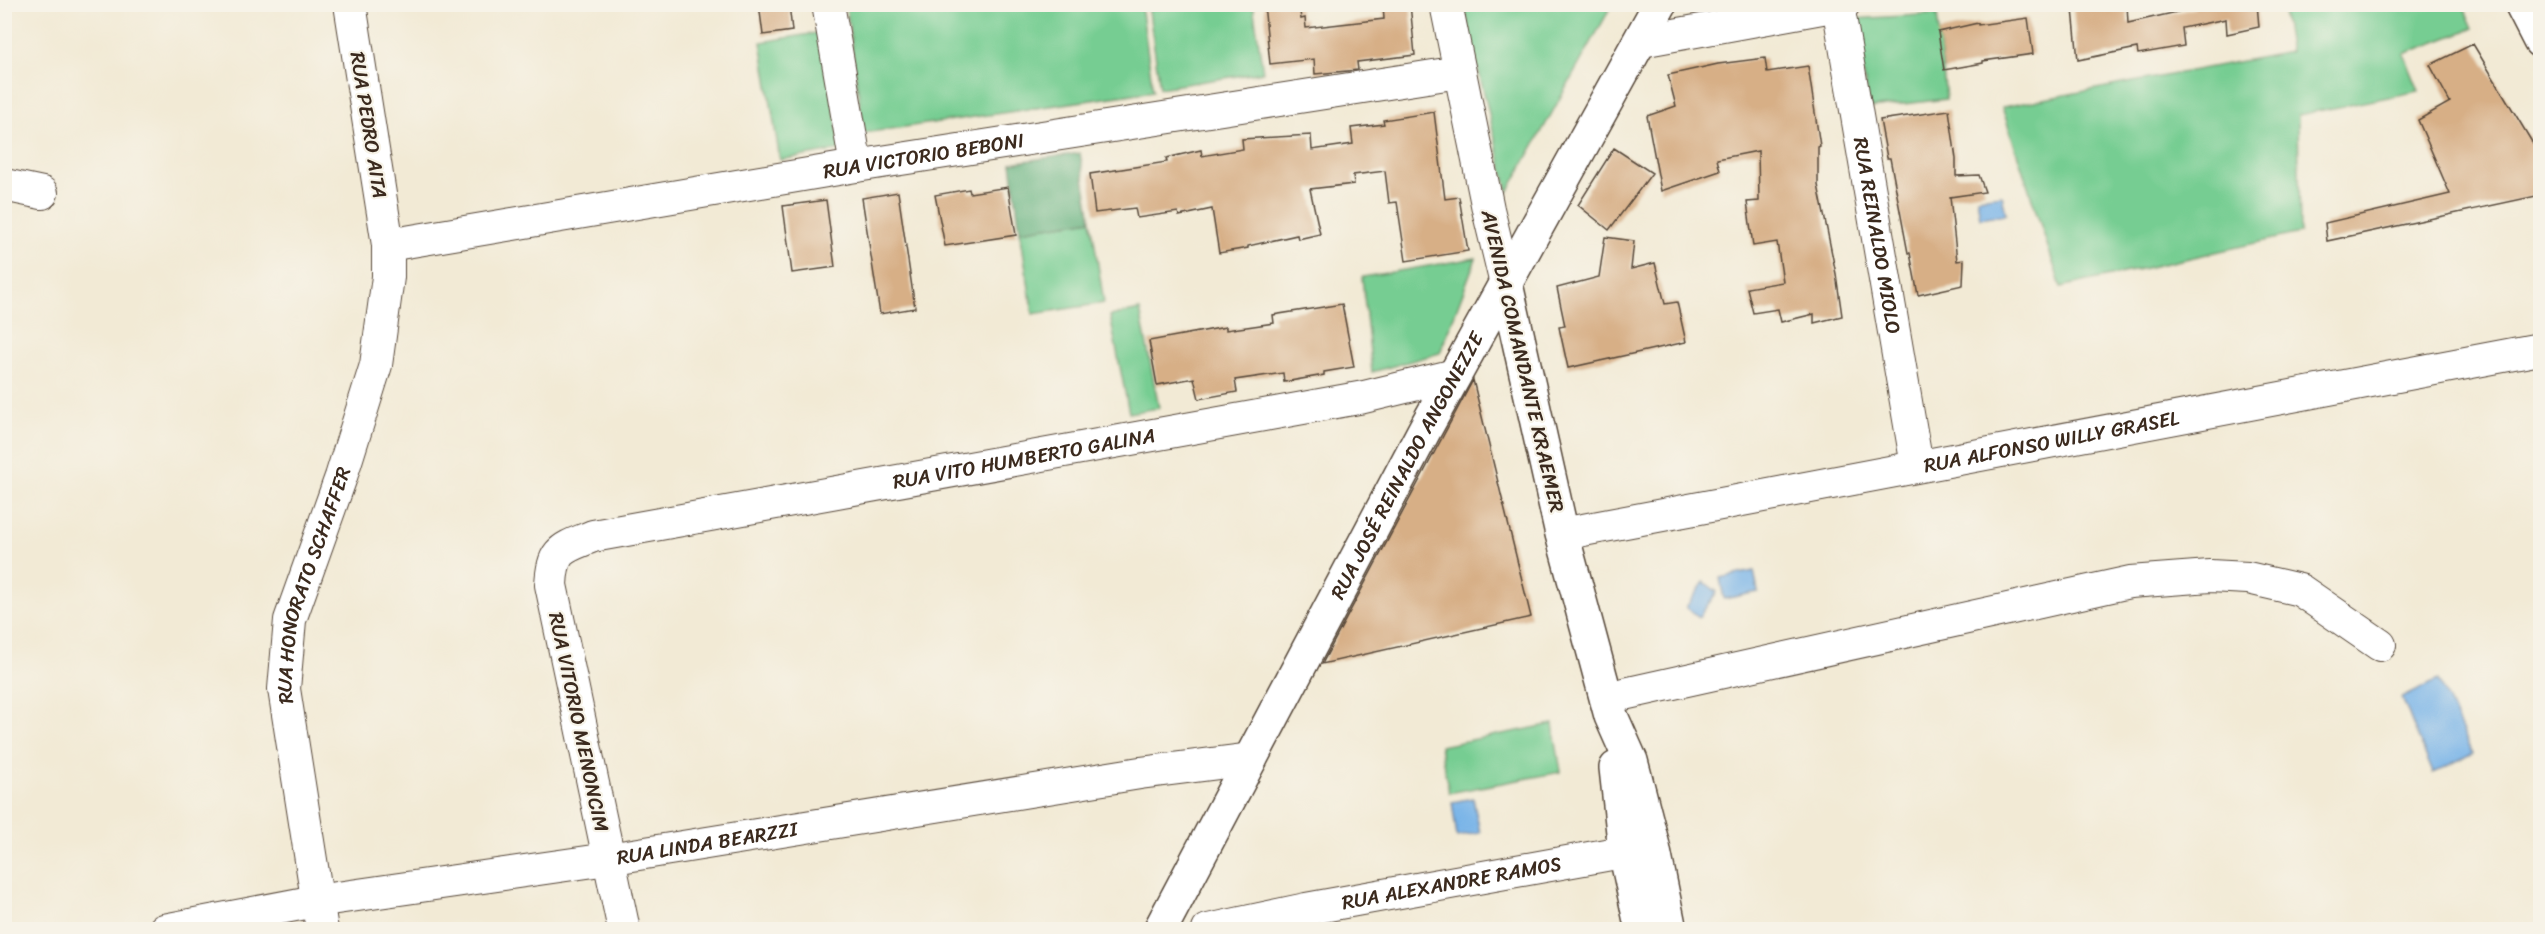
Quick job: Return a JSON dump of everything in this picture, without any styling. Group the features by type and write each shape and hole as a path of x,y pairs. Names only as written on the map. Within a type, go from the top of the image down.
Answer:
{"main road":[{"name":"RUA JOSÉ REINALDO ANGONEZZE","path":"1160,930 1455,375 1660,4"},
{"path":"2521,4 2541,41"},
{"name":"AVENIDA COMANDANTE KRAEMER","path":"1506,284 1562,534 1609,707 1631,761 1639,848 1642,930"},
{"name":"AVENIDA COMANDANTE KRAEMER","path":"1639,848 1670,930"}],"street":[{"name":"RUA PEDRO AITA","path":"350,4 388,245"},
{"path":"828,4 856,166"},
{"name":"AVENIDA COMANDANTE KRAEMER","path":"1446,4 1488,209 1506,284"},
{"path":"1641,41 1841,5"},
{"name":"RUA REINALDO MIOLO","path":"1841,5 1917,466"},
{"name":"RUA VICTORIO BEBONI","path":"388,245 856,166 1459,72"},
{"path":"4,185 42,193"},
{"name":"RUA HONORATO SCHAFFER","path":"319,915 284,688 290,620 341,477 376,365 387,277 388,245"},
{"name":"RUA ALFONSO WILLY GRASEL","path":"1562,534 2541,349"},
{"name":"RUA VITO HUMBERTO GALINA","path":"593,536 1364,397 1455,375"},
{"name":"RUA VITORIO MENONCIM","path":"593,536 563,549 552,564 551,585 624,930"},
{"path":"1609,707 2130,582 2187,578 2248,578 2300,591 2380,645"},
{"name":"RUA LINDA BEARZZI","path":"164,930 319,915 608,859 1140,773 1251,759"},
{"name":"RUA ALEXANDRE RAMOS","path":"1208,930 1309,919 1639,848"}],"green space":[{"path":"846,5 1141,5 1153,91 864,133"},
{"path":"1148,5 1253,5 1263,72 1160,88"},
{"path":"1464,5 1612,5 1508,192 1475,56"},
{"path":"2282,5 2463,5 2473,28 2404,54 2419,91 2298,115 2300,233 2061,287 2002,107 2290,52"},
{"path":"1937,14 1946,99 1870,108 1853,19"},
{"path":"822,32 841,150 780,160 761,42"},
{"path":"1080,153 1091,220 1020,231 1011,163"},
{"path":"1091,220 1104,303 1033,314 1020,231"},
{"path":"1476,258 1440,353 1372,372 1362,277"},
{"path":"1140,310 1159,408 1129,413 1110,316"},
{"path":"1553,724 1561,772 1449,793 1440,746"}],"water":[{"path":"2002,195 2006,214 1980,218 1977,198"},
{"path":"1754,571 1758,592 1724,599 1720,578"},
{"path":"1704,582 1717,592 1699,617 1686,607"},
{"path":"2438,680 2473,753 2433,773 2402,698"},
{"path":"1473,798 1480,833 1457,837 1452,802"}],"building":[{"path":"759,4 789,4 792,31 763,35"},
{"path":"1264,4 1299,4 1301,19 1305,18 1306,28 1384,19 1383,4 1410,4 1415,55 1357,62 1358,70 1315,74 1314,59 1270,64"},
{"path":"2097,4 2127,4 2128,23 2195,8 2194,4 2257,4 2259,27 2227,34 2226,19 2182,28 2184,46 2138,54 2137,48 2078,60 2073,9"},
{"path":"2028,18 2033,54 1983,61 1983,63 1944,70 1938,32 1978,23 1978,25"},
{"path":"2473,44 2541,157 2541,195 2327,241 2325,223 2450,194 2418,120 2450,102 2430,65"},
{"path":"1765,58 1767,72 1808,66 1820,146 1818,147 1818,185 1842,316 1814,323 1814,314 1781,322 1778,309 1753,313 1747,288 1783,282 1777,242 1753,246 1747,202 1759,201 1758,151 1717,159 1720,171 1661,191 1647,116 1676,106 1668,75 1718,64"},
{"path":"1949,110 1956,176 1979,175 1985,192 1950,197 1957,261 1964,260 1963,285 1918,295 1880,120"},
{"path":"1434,112 1445,199 1459,197 1468,251 1406,261 1397,202 1389,203 1385,171 1353,175 1354,184 1310,189 1320,234 1298,239 1297,235 1219,253 1212,209 1179,216 1178,212 1137,218 1135,208 1095,213 1090,174 1167,162 1166,158 1201,150 1202,156 1243,149 1242,139 1311,135 1312,150 1353,144 1351,128 1384,124 1383,120"},
{"path":"1614,148 1652,173 1609,230 1578,205"},
{"path":"1008,187 1016,235 945,246 935,195 969,189 970,193"},
{"path":"898,192 915,308 880,314 862,198"},
{"path":"826,200 835,267 792,273 783,206"},
{"path":"1605,237 1634,241 1631,269 1655,263 1665,304 1677,302 1686,342 1568,368 1559,327 1565,326 1557,288 1599,277"},
{"path":"1342,304 1354,367 1284,382 1283,373 1235,380 1237,392 1199,399 1194,378 1157,385 1149,341 1226,327 1226,330 1274,323 1273,315"},
{"path":"1473,380 1531,617 1322,664 1442,438"}]}
